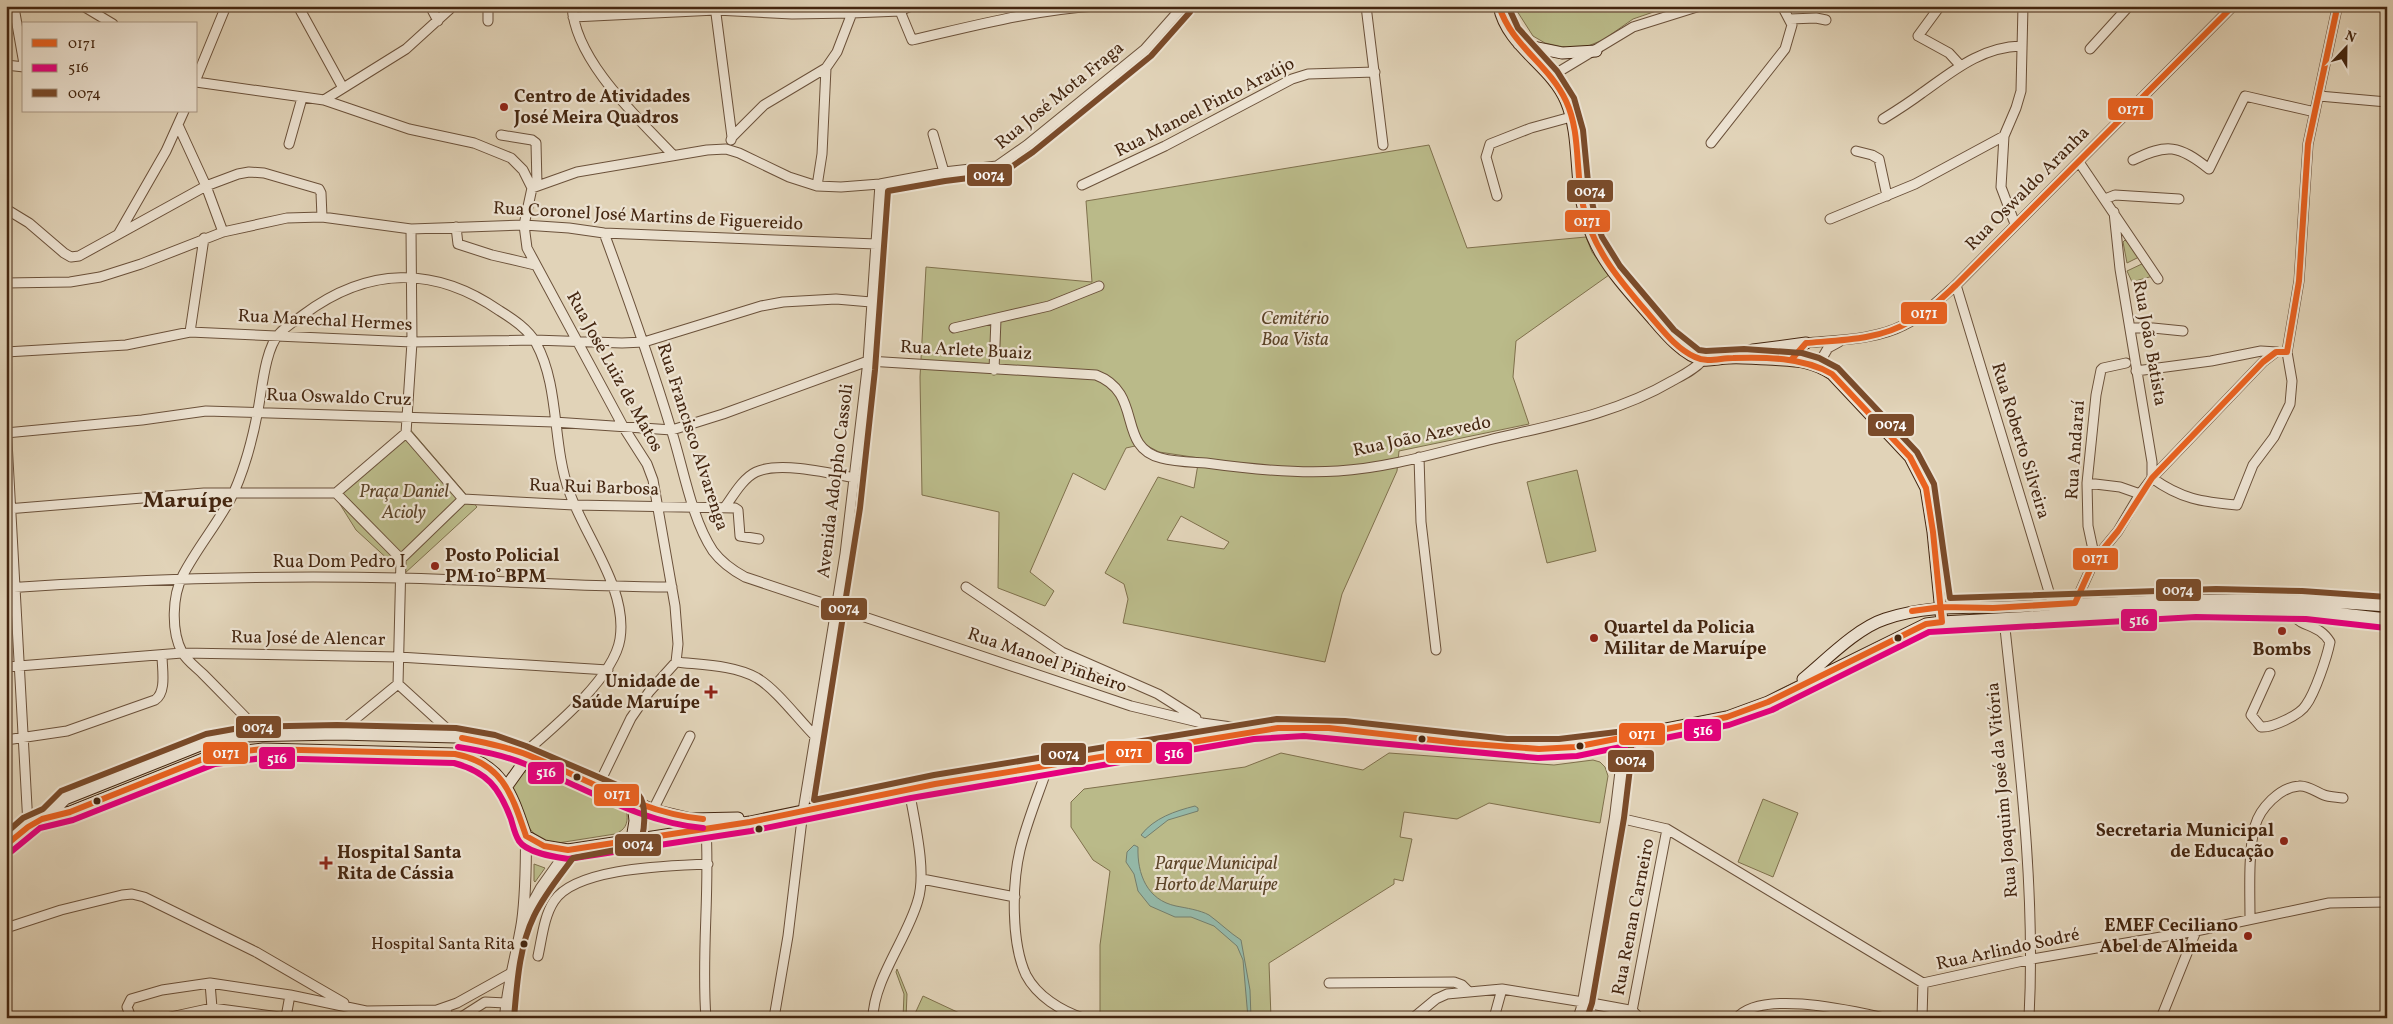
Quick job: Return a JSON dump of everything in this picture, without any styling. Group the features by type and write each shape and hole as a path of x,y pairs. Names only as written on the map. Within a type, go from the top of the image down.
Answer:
{"main road":[{"path":"1499,6 1504,22 1519,44 1550,77 1566,102 1571,118 1587,228 1602,258 1658,325 1686,352 1703,360 1730,358 1792,359 1818,365 1832,374 1910,457 1926,488 1942,607 1942,622"},
{"path":"1519,44 1562,52 1596,51"},
{"path":"1730,358 1744,351 1806,343"},
{"path":"1786,692 1864,630 1883,619 1916,610 1942,607 1993,608 2215,598 2324,600 2387,606"},
{"path":"6,845 28,825 48,816 70,812 213,754 263,749 455,754 471,757 496,772 506,786 526,836 544,846 568,850 706,829 909,789 1253,730 1304,726 1459,743 1539,749 1575,747 1727,717 1768,702 1926,624 2171,608 2307,610 2387,619"},
{"path":"48,816 65,800 186,751 228,738 263,735 337,734 456,738 493,744 535,758 653,810 691,818 772,817"},
{"path":"506,786 522,765 535,758"},
{"path":"632,839 635,821 633,801"}],"street":[{"path":"83,6 110,22"},
{"path":"198,67 226,6"},
{"path":"298,6 343,88"},
{"path":"430,6 438,21"},
{"path":"488,6 488,21"},
{"path":"572,6 573,17 586,48 607,82 632,113 673,155"},
{"path":"573,17 716,8 792,14 900,11 910,6"},
{"path":"900,11 912,40 1018,16 1059,9 1096,6"},
{"name":"Rua José Mota Fraga","path":"534,186 577,172 673,155 726,149 739,153 789,177 817,186 841,187 880,184 944,172 997,166 1009,159 1145,49 1183,6"},
{"path":"1366,6 1383,146"},
{"path":"1550,77 1633,27 1700,6"},
{"path":"1711,143 1785,49 1792,25 1782,6"},
{"path":"1940,6 1918,36 1943,49 1960,65"},
{"path":"2015,224 2001,187 2004,136 2016,108 2021,90 2023,6"},
{"path":"2090,49 2129,6"},
{"name":"Rua Oswaldo Aranha","path":"1806,343 1886,333 1905,324 1956,285 2233,6"},
{"path":"2152,478 2177,495 2213,503 2237,505 2253,465 2268,447 2288,408 2292,381 2287,352 2298,289 2308,144 2336,13 2335,6"},
{"path":"716,8 732,137"},
{"path":"324,100 406,49 450,9"},
{"path":"726,149 732,137 764,105 826,68 837,52 856,11"},
{"path":"16,13 22,52"},
{"path":"1790,19 1816,18 1826,20"},
{"path":"1883,119 1960,65 1979,55 2004,46 2021,46"},
{"path":"6,65 22,65"},
{"path":"817,186 822,154 826,68"},
{"name":"Rua Manoel Pinto Araújo","path":"1082,185 1165,146 1292,79 1308,74 1375,72"},
{"path":"198,80 324,100 409,129 474,144 502,154 519,164 534,186"},
{"path":"2132,160 2158,150 2176,148 2193,156 2209,169 2244,96 2315,112"},
{"path":"2319,96 2387,102"},
{"path":"289,144 302,98"},
{"path":"119,233 184,112"},
{"path":"1497,196 1486,157 1490,144 1531,128 1571,118"},
{"path":"178,125 206,186 223,232"},
{"path":"933,134 944,172"},
{"name":"Rua José Luiz de Matos","path":"502,135 536,143 534,186 524,225 527,248 534,265 553,295 624,428 647,464 653,480 659,506 677,624 676,662"},
{"path":"1830,219 1887,196 1970,156 2004,136"},
{"path":"1856,151 1879,159 1887,196"},
{"path":"2079,162 2106,199 2158,279"},
{"path":"6,209 29,223 71,257 79,256 206,186 238,174 249,172 264,173 319,189 321,193 322,217"},
{"name":"Avenida Adolpho Cassoli","path":"774,1018 788,936 802,811 845,554 855,478 868,361 880,184"},
{"path":"2106,199 2115,195 2179,199"},
{"name":"Rua João Batista","path":"2114,212 2120,269 2152,462 2152,478"},
{"name":"Rua Coronel José Martins de Figuereido","path":"6,283 70,282 100,277 141,264 223,232 287,218 322,217 411,229 524,225 569,228 604,234 876,244"},
{"path":"456,227 458,244 492,255 534,265"},
{"path":"9,509 204,493 336,493 406,434 409,417 412,342 411,229"},
{"name":"Rua Francisco Alvarenga","path":"604,234 644,342 694,507 713,550 731,569 746,577 835,606"},
{"path":"190,332 204,238"},
{"path":"263,735 182,653 176,628 174,603 181,578 234,492 257,412 263,379 277,335 318,304 344,289 365,283 410,277 443,282 485,300 517,322 534,340 545,362 549,379 554,422 566,481 574,505 593,542 621,613 620,641 608,670 554,728 523,754"},
{"name":"Rua Roberto Silveira","path":"1956,285 2053,605"},
{"path":"954,328 1050,306 1099,286"},
{"name":"Rua Marechal Hermes","path":"6,352 126,345 190,332 412,342 534,340 644,342 783,302 836,298 871,302"},
{"path":"994,370 996,319"},
{"path":"2130,328 2153,328 2183,332"},
{"name":"Rua Oswaldo Aranha","path":"1818,365 1828,348 1846,339"},
{"path":"1792,359 1806,343"},
{"path":"2136,371 2211,361 2261,351 2287,352"},
{"path":"2075,604 2095,559 2118,531 2152,478 2262,362 2276,352"},
{"name":"Rua João Azevedo","path":"1137,444 1146,452 1160,458 1243,468 1312,472 1340,471 1419,457 1616,408 1655,391 1696,368 1703,360"},
{"name":"Rua Arlete Buaiz","path":"672,430 723,414 868,361 994,370 1079,373 1105,379 1114,384 1121,393 1137,444"},
{"name":"Rua Andaraí","path":"2095,559 2088,526 2087,482 2100,370 2126,363"},
{"name":"Rua Oswaldo Cruz","path":"6,430 142,420 206,411 554,422 672,430"},
{"path":"6,430 9,509 17,587 28,825"},
{"path":"337,734 398,684 401,559 463,499 406,434"},
{"path":"1419,457 1421,522 1436,650"},
{"path":"759,539 742,538 738,510 725,507 756,472 795,468 820,470 855,478"},
{"path":"2087,482 2120,486 2140,494"},
{"path":"336,493 401,559"},
{"name":"Rua Rui Barbosa","path":"463,499 574,505 725,507"},
{"name":"Rua Dom Pedro I","path":"6,588 181,578 400,578 612,587 672,587"},
{"path":"966,587 1062,652 1158,694 1202,722"},
{"name":"Rua Manoel Pinheiro","path":"835,606 1131,706 1202,722 1253,730"},
{"path":"2270,673 2251,715 2257,724 2266,727 2288,720 2306,706 2328,654 2330,642 2325,633 2301,622 2284,610"},
{"path":"2301,622 2307,610"},
{"name":"Rua Joaquim José da Vitória","path":"2004,619 2026,858 2032,959 2029,1018"},
{"name":"Rua José de Alencar","path":"6,667 182,653 399,657 608,670"},
{"path":"6,740 67,731 155,700 162,693 162,656"},
{"path":"598,786 631,718 649,692 676,662 713,666 756,678 766,685 815,736"},
{"path":"398,684 456,738"},
{"path":"653,810 690,736"},
{"name":"Rua Renan Carneiro","path":"1583,1002 1615,817 1622,759 1622,739"},
{"path":"1048,766 1020,850 1015,896 1018,942 1026,975 1045,997 1067,1015 1083,1018"},
{"path":"2250,918 2255,824 2266,805 2282,791 2299,786 2313,789 2324,795 2343,798"},
{"path":"873,1018 876,997 919,899 922,879 909,789"},
{"name":"Rua Arlindo Sodré","path":"1615,817 1667,829 1923,983 2032,959 2196,931 2250,918 2329,903 2387,902"},
{"path":"706,829 708,864 704,940 706,1018"},
{"name":"Rua Renan Carneiro","path":"1636,1014 1667,829"},
{"path":"505,1018 511,973 522,922 526,878 526,836"},
{"path":"522,922 541,888 568,850"},
{"path":"538,956 552,906 562,892 575,883 638,868 708,864"},
{"path":"922,879 1015,896"},
{"path":"6,928 61,910 132,894 144,897 256,952 366,1014 445,1008 511,973"},
{"path":"2161,1018 2196,931"},
{"path":"1329,983 1454,982 1462,985 1468,991"},
{"path":"131,1018 127,1007 131,999 170,989 210,983 290,995 351,1007"},
{"path":"210,983 212,1008"},
{"path":"1922,1018 1923,983"},
{"path":"1413,1018 1436,999 1447,994 1502,989 1583,1002 1636,1014"},
{"path":"1494,1018 1502,989"},
{"path":"166,1018 212,1008 286,1018 290,995"},
{"path":"457,1003 463,1017 485,1002 506,1003"},
{"path":"1578,1018 1583,1002"},
{"path":"1737,1018 1742,1012 1764,1005 1797,1003 1885,1018"},
{"path":"445,1008 449,1018"}],"green space":[{"path":"1516,6 1671,6 1633,19 1603,40 1573,49 1545,43 1533,36 1517,11"},
{"name":"Cemitério Boa Vista","path":"1429,145 1467,248 1586,237 1592,252 1609,275 1516,341 1513,377 1529,424 1399,451 1397,471 1342,594 1325,662 1123,623 1128,599 1124,584 1105,573 1158,477 1194,488 1199,458 1159,452 1144,444 1126,448 1105,490 1073,473 1030,572 1054,591 1045,606 998,588 999,512 922,495 920,377 926,267 1092,282 1086,201","holes":["1181,516 1229,542 1224,549 1167,540"]},
{"path":"2125,240 2141,256 2127,263 2123,242"},
{"path":"2146,262 2153,276 2132,282 2127,271"},
{"name":"Praça Daniel Acioly","path":"409,428 477,507 404,574 356,530 333,493"},
{"path":"1577,470 1596,551 1547,563 1527,482"},
{"name":"Parque Municipal Horto de Maruípe","path":"1281,753 1363,770 1389,753 1554,765 1593,760 1600,762 1605,767 1608,776 1600,823 1489,803 1457,819 1404,812 1400,837 1412,839 1403,881 1394,879 1394,884 1269,963 1271,1018 1102,1018 1100,1016 1100,945 1110,871 1093,860 1071,827 1071,802 1084,789 1245,767"},
{"path":"529,771 542,772 616,803 627,814 625,826 615,834 558,843 548,842 539,838 527,824 512,788 521,773"},
{"path":"1763,799 1798,813 1773,877 1738,862"},
{"path":"534,864 545,868 535,882 534,881"},
{"path":"897,969 907,994 906,1018 903,1018 904,994 896,972"},
{"path":"923,996 970,1018 913,1018"}],"shaded area":[{"path":"1195,806 1198,808 1198,811 1168,820 1145,838 1141,835 1159,820"},
{"path":"1134,845 1138,847 1139,867 1151,892 1166,903 1197,910 1209,915 1241,940 1250,990 1251,1018 1248,1018 1243,960 1237,946 1214,926 1191,917 1175,917 1150,906 1138,891 1134,874 1126,862 1127,852"}],"transit line":[{"name":"0171","path":"6,845 28,827 42,819 70,812 213,755 263,749 455,754 471,758 495,773 503,783 516,807 526,836 544,846 568,850 750,822 935,784 1278,728 1329,728 1459,743 1539,749 1575,747 1727,717 1768,702 1926,624 1942,622 1933,532 1926,488 1910,457 1832,374 1821,368 1784,359 1700,359 1688,354 1666,334 1619,278 1593,237 1583,205 1576,139 1571,113 1559,88 1521,44 1505,20 1499,6"},
{"name":"0074","path":"1508,6 1518,28 1557,71 1574,98 1583,130 1588,182 1596,221 1602,237 1620,266 1674,330 1699,350 1744,349 1802,353 1819,358 1838,368 1917,452 1934,484 1950,598 2216,589 2302,591 2387,597"},
{"name":"0171","path":"1792,359 1806,343 1873,336 1899,327 1929,309 1956,285 2233,6"},
{"name":"0171","path":"1912,611 1942,607 1993,608 2075,603 2095,559 2118,531 2152,478 2263,362 2276,352 2287,352 2299,281 2308,144 2336,13 2335,6"},
{"name":"0074","path":"1190,12 1151,56 1033,152 1001,174 888,191 875,370 860,508 814,800 934,775 1277,719 1345,721 1507,739 1559,739 1625,731 1631,737 1631,760 1624,818 1592,1003 1587,1018"},
{"name":"516","path":"12,851 40,828 73,820 215,764 263,758 454,763 475,771 490,782 502,798 516,836 523,845 542,854 568,859 751,831 911,798 1254,739 1304,736 1538,758 1577,756 1729,725 1772,710 1929,632 2196,617 2306,619 2386,628"},
{"name":"0074","path":"6,833 23,818 43,809 61,791 206,734 245,727 337,725 456,728 495,735 526,746 638,794 643,805 644,828 637,846 573,858 547,893 534,916 525,940 516,992 514,1018"},
{"name":"0171","path":"462,738 526,754 638,803 681,816 703,819"},
{"name":"516","path":"458,747 517,761 656,819 703,828"}],"place":[{"name":"Centro de Atividades José Meira Quadros","path":"504,107"},
{"name":"Posto Policial PM 10˚ BPM","path":"435,566"},
{"name":"Bombs","path":"2282,631"},
{"name":"Quartel da Policia Militar de Maruípe","path":"1594,638"},
{"name":"Unidade de Saúde Maruípe","path":"711,692"},
{"name":"Secretaria Municipal de Educação","path":"2284,841"},
{"name":"Hospital Santa Rita de Cássia","path":"326,863"},
{"name":"EMEF Ceciliano Abel de Almeida","path":"2248,936"},
{"name":"Hospital Santa Rita","path":"524,944"}],"district":[{"name":"Maruípe","path":"188,501"}]}
